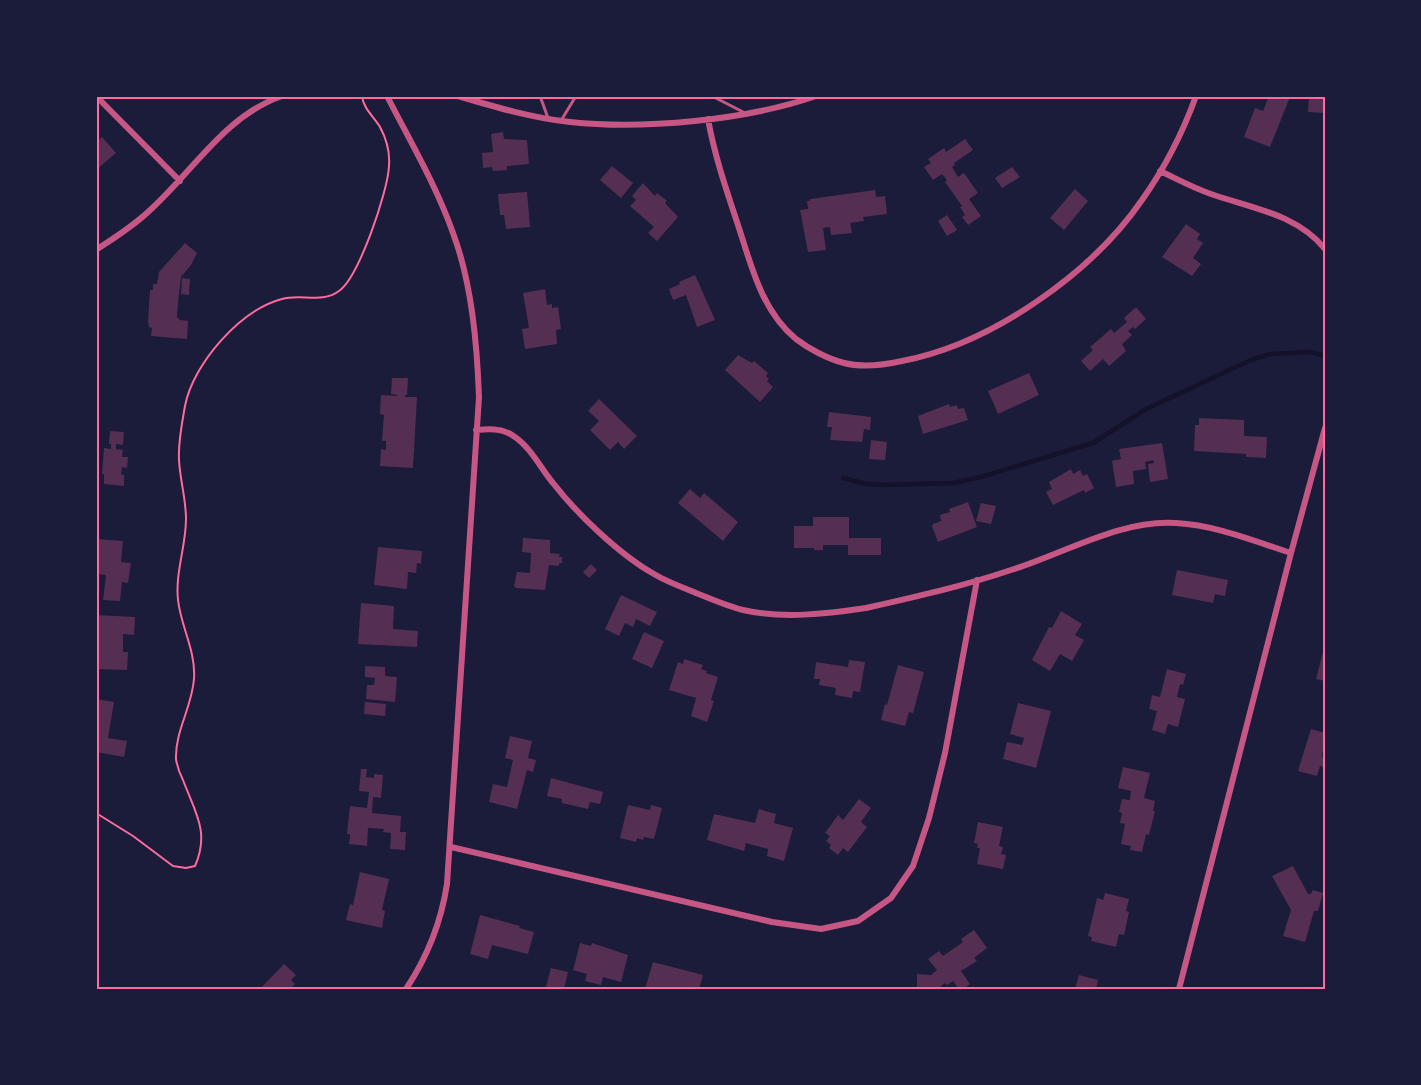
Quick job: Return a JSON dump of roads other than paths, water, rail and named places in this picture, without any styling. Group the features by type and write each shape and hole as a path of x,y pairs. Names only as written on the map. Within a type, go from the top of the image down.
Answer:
{"street":[{"path":"96,96 180,181"},
{"path":"96,250 148,213 225,131 259,106 282,96"},
{"path":"387,96 444,209 460,255 474,327 479,397 447,884 440,921 424,959 406,989"},
{"path":"458,96 504,110 548,119 617,125 745,113 793,104 816,96"},
{"path":"708,118 724,184 764,297 775,315 795,338 829,358 857,365 892,363 937,353 960,344 1020,312 1052,291 1100,248 1142,201 1182,129 1196,96"},
{"path":"1160,171 1207,193 1296,224 1325,249"},
{"path":"1179,989 1325,428"},
{"path":"476,430 499,430 510,433 522,442 552,483 583,516 636,563 672,583 744,610 792,615 844,612 902,600 977,580 1049,557 1115,531 1167,523 1210,529 1291,553"},
{"path":"451,847 772,922 821,929 858,921 891,898 913,867 929,818 945,753 977,580"}],"lane":[{"path":"540,96 548,119"},
{"path":"561,121 576,96"},
{"path":"712,96 745,113"}],"waterway":[{"path":"843,478 866,484 884,485 953,483 981,477 1093,443 1146,409 1251,360 1270,354 1310,352 1325,356"}]}
